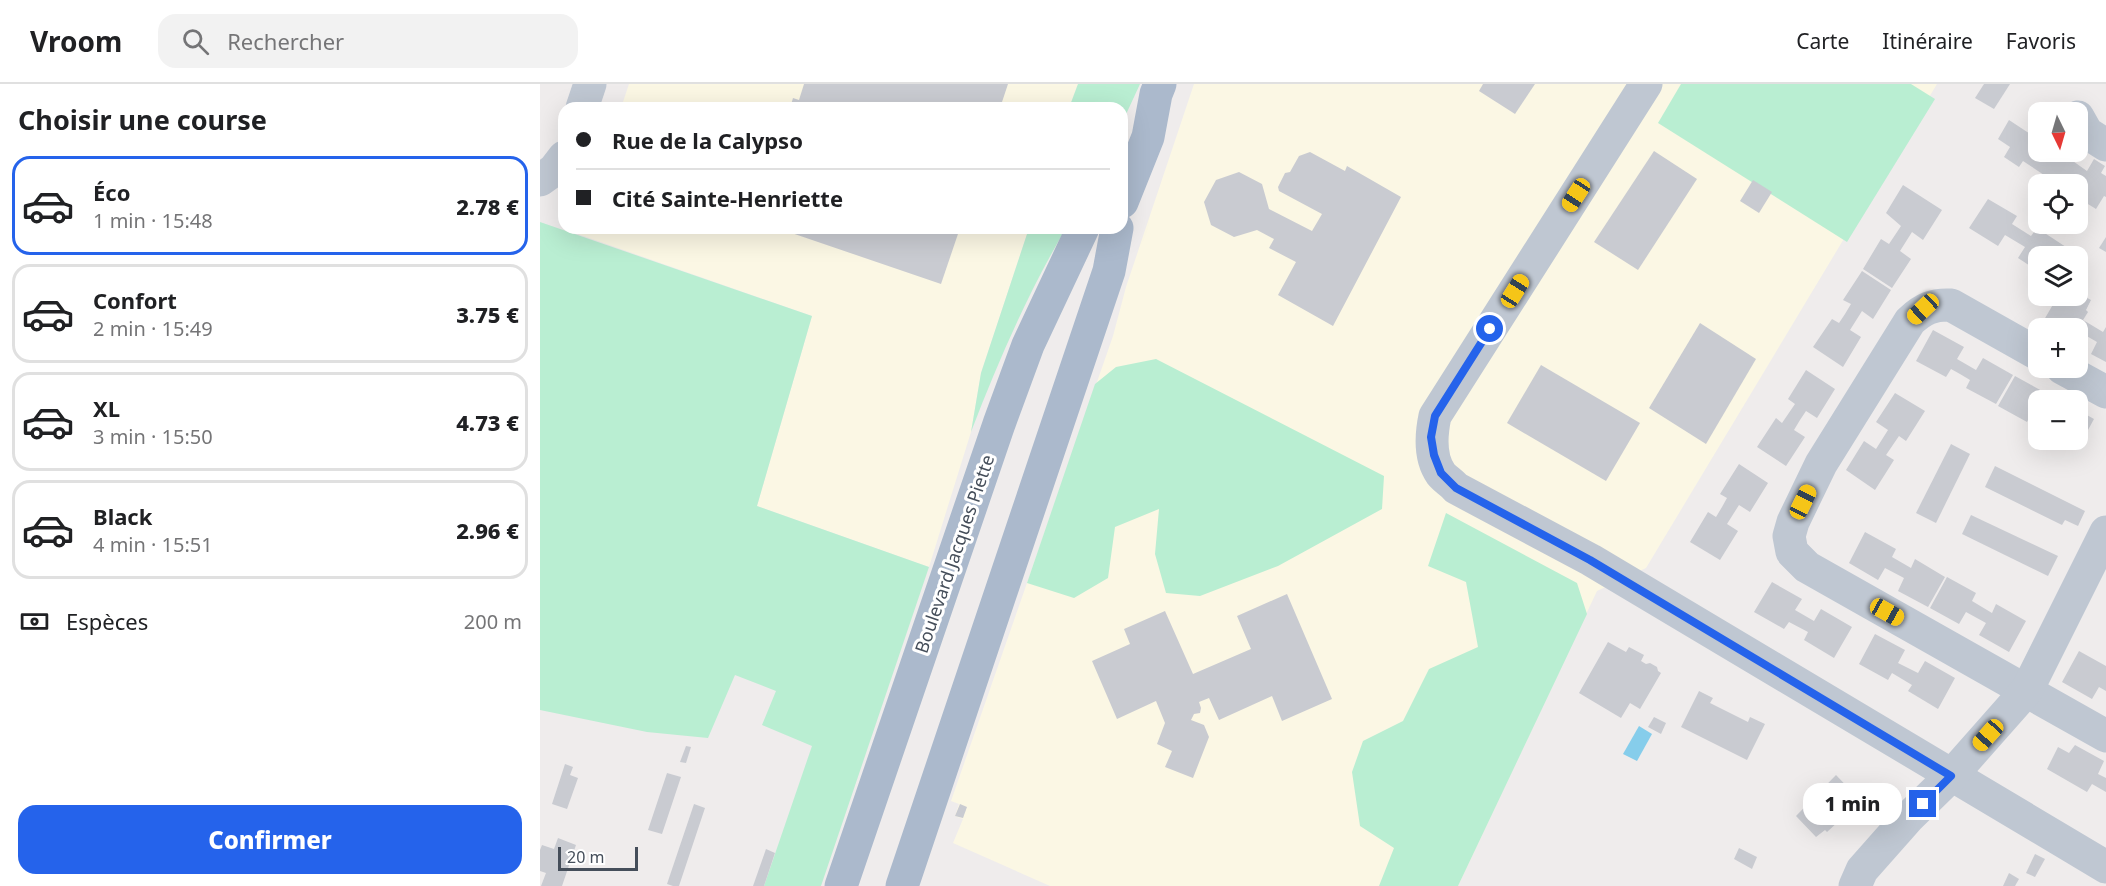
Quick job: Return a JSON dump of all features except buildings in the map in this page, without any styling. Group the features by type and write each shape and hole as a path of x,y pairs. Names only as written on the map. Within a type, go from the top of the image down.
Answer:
{"main road":[{"path":"1128,137 1158,89"},
{"path":"1128,187 1148,137 1158,89"},
{"name":"Boulevard Jacques Piette","path":"842,886 1002,414 1028,345 1080,234"},
{"path":"902,886 1109,271 1116,234"}],"street":[{"path":"584,102 590,84"},
{"path":"1646,84 1435,416 1431,437 1434,455 1441,473 1456,488 1590,560 2106,867"},
{"path":"2088,134 2106,146"},
{"path":"540,180 558,165"},
{"path":"2028,348 1951,305 1937,304 1923,309 1910,321 1821,464 1793,522 1789,536 1792,552 1807,567 2106,736"},
{"path":"2080,378 2106,392"},
{"path":"1855,886 1862,870 1908,818 1951,776 2027,690 2106,532"}],"shaded area":[{"path":"629,84 1078,84 1071,102 623,102"},
{"path":"1194,84 1937,84 1646,568 1597,591 1458,886 1050,886 953,843 963,819 955,816 959,804 951,801 1113,336 1126,287"},
{"path":"578,234 1027,234 981,373 971,432 929,567 757,506 812,316"}],"green space":[{"path":"1078,84 1140,84 1128,110 1128,102 1071,102"},
{"path":"1681,84 1911,84 1935,99 1847,242 1658,123"},
{"path":"540,222 558,228 558,234 575,234 812,316 757,506 929,567 821,886 764,886 812,746 762,725 776,691 735,675 708,738 647,732 540,710"},
{"path":"1027,234 1063,234 1014,328 971,432 981,373"},
{"path":"1156,359 1384,476 1382,509 1278,566 1200,596 1166,593 1155,554 1159,509 1115,527 1108,578 1074,598 1027,583 1095,384 1116,367"},
{"path":"1446,513 1577,583 1587,614 1458,886 1379,886 1394,848 1360,826 1352,772 1363,741 1403,721 1429,669 1478,647 1466,582 1428,566"}],"water":[{"path":"1639,726 1652,734 1637,761 1623,754"}],"route":[{"path":"1490,329 1435,416 1431,437 1434,455 1441,473 1456,488 1590,560 1951,776 1923,804"}]}
